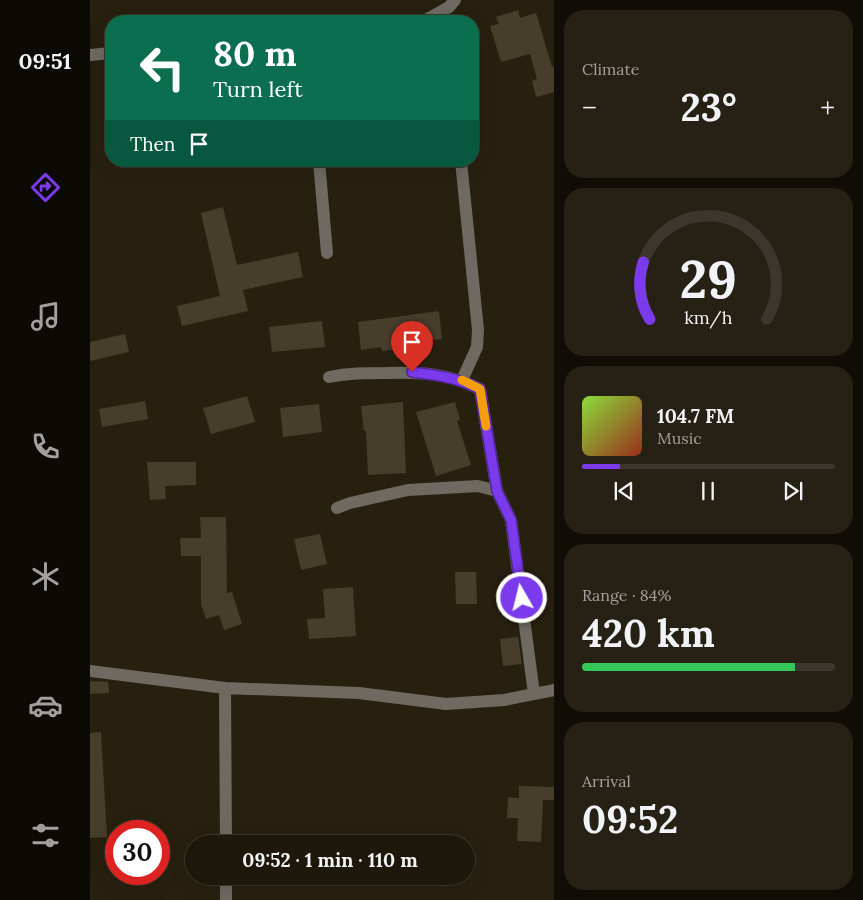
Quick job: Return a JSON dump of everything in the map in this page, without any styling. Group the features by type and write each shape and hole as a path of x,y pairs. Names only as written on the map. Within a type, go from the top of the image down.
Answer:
{"street":[{"path":"435,15 449,7 455,0"},
{"path":"90,55 105,54"},
{"path":"319,167 326,253"},
{"path":"461,167 478,330 477,347 462,380"},
{"path":"329,377 353,372 412,372 442,375 462,380 480,389 497,491 511,520 534,694"},
{"path":"337,508 350,502 408,490 478,486 497,491"},
{"path":"90,671 226,688 359,693 446,704 504,700 554,690"},
{"path":"226,688 226,835"},
{"path":"226,885 226,900"}],"building":[{"path":"518,10 520,18 536,13 552,67 554,67 554,92 536,97 532,81 537,79 530,54 501,62 490,26 499,24 496,17"},
{"path":"223,207 237,265 298,252 303,277 243,290 248,311 182,326 177,306 220,296 201,213"},
{"path":"439,311 442,339 398,343 399,349 382,351 381,347 361,350 358,322"},
{"path":"322,321 325,347 272,352 269,327"},
{"path":"125,334 129,352 90,361 90,342"},
{"path":"247,396 255,422 211,434 203,408"},
{"path":"145,401 148,419 102,427 99,409"},
{"path":"403,402 406,473 368,475 366,431 364,431 361,406"},
{"path":"455,402 460,420 457,421 471,465 436,476 416,412"},
{"path":"319,404 322,432 283,437 280,408"},
{"path":"147,462 196,462 196,485 165,486 166,499 150,500"},
{"path":"200,517 226,517 227,593 232,592 242,624 224,630 219,615 206,619 201,604 201,556 181,556 180,538 201,538"},
{"path":"320,534 327,564 301,570 294,539"},
{"path":"455,572 476,572 477,604 456,604"},
{"path":"353,587 356,636 309,639 307,619 325,618 323,589"},
{"path":"518,637 522,664 503,666 500,639"},
{"path":"90,681 108,682 109,693 90,694"},
{"path":"101,732 106,820 105,837 90,838 90,733"},
{"path":"519,786 554,787 554,800 543,800 541,842 517,841 518,818 507,818 508,797 519,798"}],"slow traffic":[{"path":"462,380 480,389 486,426"}],"route":[{"path":"412,372 442,375 462,380 480,389 497,491 511,520 522,598"}]}
